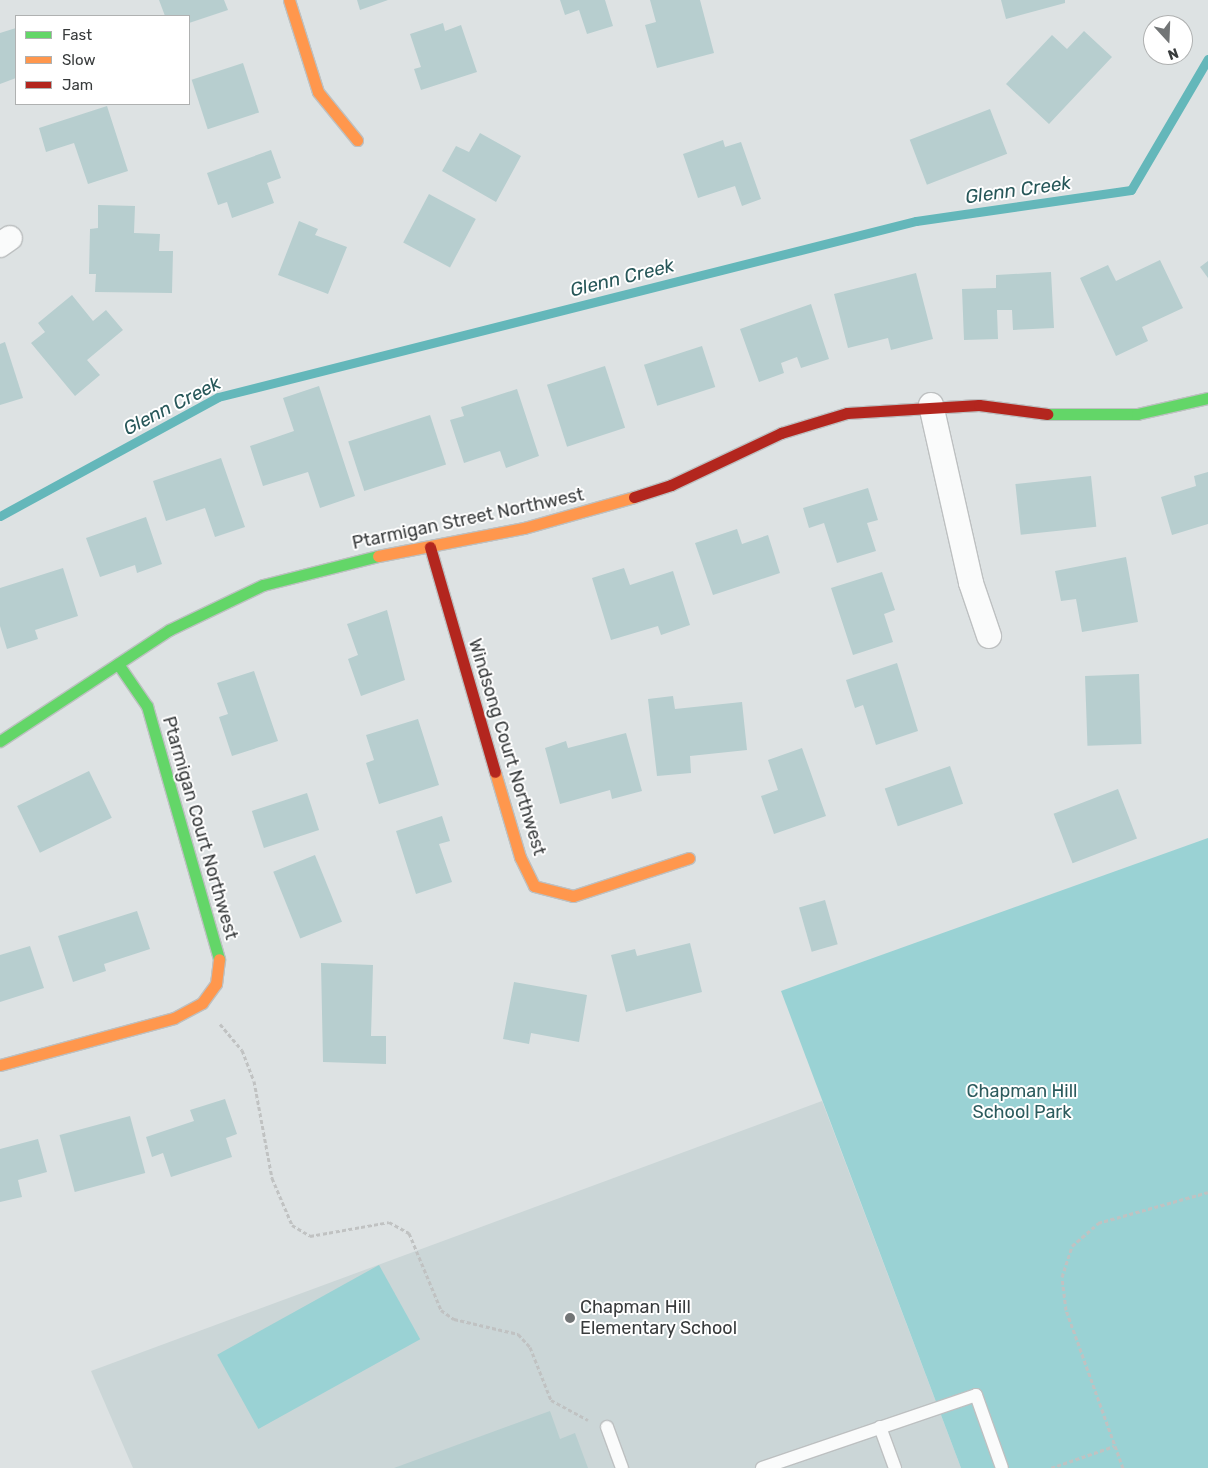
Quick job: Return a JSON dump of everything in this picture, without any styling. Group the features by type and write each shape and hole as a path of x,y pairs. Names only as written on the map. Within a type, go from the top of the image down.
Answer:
{"street":[{"path":"289,0 318,92 357,140"},
{"name":"Ptarmigan Street Northwest","path":"0,741 169,630 263,585 318,568 430,547 600,508 671,485 781,433 847,413 931,405 979,406 1058,416 1137,414 1208,398"},
{"path":"931,405 970,584 989,636"},
{"name":"Windsong Court Northwest","path":"430,547 520,857 534,886 573,896 689,858"},
{"name":"Ptarmigan Court Northwest","path":"0,1065 174,1018 202,1003 216,984 220,963 215,931 147,706 118,664"}],"lane":[{"path":"762,1468 976,1395 1002,1468"},
{"path":"607,1427 622,1468"},
{"path":"880,1427 895,1468"}],"path":[{"path":"202,1003 242,1050 251,1073 272,1178 292,1225 310,1236 389,1222 410,1233 441,1310 454,1319 518,1334 530,1346 551,1400 572,1414 607,1427"},
{"path":"1123,1468 1066,1310 1062,1277 1072,1246 1098,1223 1208,1192"},
{"path":"1050,1468 1114,1446"}],"shaded area":[{"name":"Chapman Hill Elementary School","path":"822,1101 961,1468 133,1468 91,1371"}],"green space":[{"name":"Chapman Hill School Park","path":"1208,838 1208,1468 961,1468 781,991"},
{"path":"379,1265 420,1339 258,1429 217,1355"}],"building":[{"path":"159,0 224,0 228,10 190,23 190,15 165,15"},
{"path":"357,0 388,0 360,10"},
{"path":"560,0 605,0 613,26 587,34 579,10 565,15"},
{"path":"650,0 700,0 714,53 657,68 645,25 656,22"},
{"path":"1001,0 1065,0 1065,3 1006,19"},
{"path":"443,23 445,31 461,25 477,72 421,90 414,69 421,67 410,34"},
{"path":"15,28 15,78 0,84 0,33"},
{"path":"1084,31 1112,57 1049,124 1006,84 1052,35 1067,49"},
{"path":"243,63 259,112 208,129 192,80"},
{"path":"107,106 128,171 88,184 74,143 46,152 39,128"},
{"path":"990,109 1007,154 927,185 910,140"},
{"path":"480,133 521,156 496,202 442,171 456,146 469,152"},
{"path":"723,140 725,147 741,142 761,199 742,206 735,186 698,198 683,154"},
{"path":"271,150 281,178 267,183 274,203 232,218 227,202 218,205 207,173"},
{"path":"429,194 476,219 450,267 403,243"},
{"path":"98,205 135,206 134,233 160,234 159,251 173,251 172,293 95,292 96,274 89,274 90,229 98,228"},
{"path":"299,221 318,229 315,235 347,247 328,294 278,275"},
{"path":"1160,260 1183,308 1142,327 1148,341 1116,356 1080,278 1108,265 1116,281"},
{"path":"1208,261 1208,278 1200,267"},
{"path":"1051,272 1054,328 1013,330 1012,310 997,310 998,339 964,340 962,289 996,288 996,275"},
{"path":"916,273 933,339 891,350 888,338 848,348 834,294"},
{"path":"72,295 93,321 106,310 123,330 87,360 100,375 75,396 31,343 45,332 38,323"},
{"path":"811,304 829,359 801,368 797,357 781,363 784,373 759,382 740,329"},
{"path":"5,342 23,398 0,405 0,344"},
{"path":"702,346 715,387 657,406 644,365"},
{"path":"605,366 625,428 567,447 547,385"},
{"path":"319,386 355,496 320,508 308,472 263,486 250,446 294,431 283,398"},
{"path":"517,389 539,456 506,468 500,451 464,463 450,420 464,416 461,407"},
{"path":"430,415 446,464 364,491 348,442"},
{"path":"221,458 245,527 215,537 205,508 166,521 153,481"},
{"path":"1208,472 1208,524 1172,535 1161,497 1196,486 1194,476"},
{"path":"1091,476 1096,527 1021,535 1015,484"},
{"path":"868,488 878,520 867,523 876,551 837,563 824,523 809,528 803,508"},
{"path":"146,517 162,564 137,573 135,565 100,577 86,538"},
{"path":"737,529 742,544 768,535 780,573 713,595 695,543"},
{"path":"1126,557 1138,622 1082,632 1076,599 1061,601 1055,571"},
{"path":"63,568 78,616 35,630 38,639 7,649 0,626 0,588"},
{"path":"624,568 630,585 673,571 690,625 661,635 658,626 611,640 592,578"},
{"path":"882,572 895,610 884,614 893,642 853,655 831,588"},
{"path":"387,610 405,680 361,696 348,659 358,655 347,624"},
{"path":"897,663 918,731 876,745 863,705 855,708 846,680"},
{"path":"254,671 278,741 232,756 219,717 228,714 217,683"},
{"path":"1139,674 1141,744 1087,746 1085,676"},
{"path":"673,696 675,709 742,702 747,750 690,756 691,773 657,776 648,699"},
{"path":"418,719 439,785 379,804 366,763 374,760 366,735"},
{"path":"626,733 642,791 612,799 610,790 560,804 545,748 566,741 568,748"},
{"path":"802,748 826,816 774,834 761,796 778,790 768,760"},
{"path":"950,766 963,804 898,826 885,788"},
{"path":"89,771 112,818 40,853 17,806"},
{"path":"1118,789 1137,838 1073,863 1054,814"},
{"path":"307,793 319,830 264,848 252,811"},
{"path":"442,816 450,841 439,844 452,882 416,894 396,831"},
{"path":"315,855 342,922 300,939 273,872"},
{"path":"825,900 838,944 812,952 799,907"},
{"path":"137,911 150,949 104,964 106,971 73,982 58,936"},
{"path":"690,943 702,992 626,1012 611,955 635,949 637,956"},
{"path":"30,946 44,988 0,1002 0,955"},
{"path":"321,963 373,965 371,1036 386,1036 386,1064 323,1062"},
{"path":"514,982 587,995 579,1042 531,1033 529,1044 503,1039"},
{"path":"225,1099 237,1134 226,1138 232,1157 171,1177 163,1153 152,1157 146,1137 194,1121 190,1110"},
{"path":"130,1116 145,1173 75,1192 59,1135"},
{"path":"38,1139 47,1172 18,1180 22,1197 0,1202 0,1149"},
{"path":"550,1411 560,1439 575,1433 588,1468 394,1468"}],"waterway":[{"name":"Glenn Creek","path":"0,516 218,397 916,221 1131,190 1208,59"}],"traffic: fast":[{"path":"1047,414 1137,414 1208,398"},
{"path":"0,741 169,630 263,585 378,556"},
{"path":"118,664 147,706 219,959"}],"traffic: slow":[{"path":"289,0 318,92 357,140"},
{"path":"378,556 524,528 634,497"},
{"path":"495,772 520,857 534,886 573,896 689,858"},
{"path":"0,1065 174,1018 202,1003 216,984 219,959"}],"traffic: jam":[{"path":"634,497 671,485 781,433 847,413 979,405 1047,414"},
{"path":"430,547 495,772"}],"place":[{"name":"Chapman Hill Elementary School","path":"570,1318"}]}
